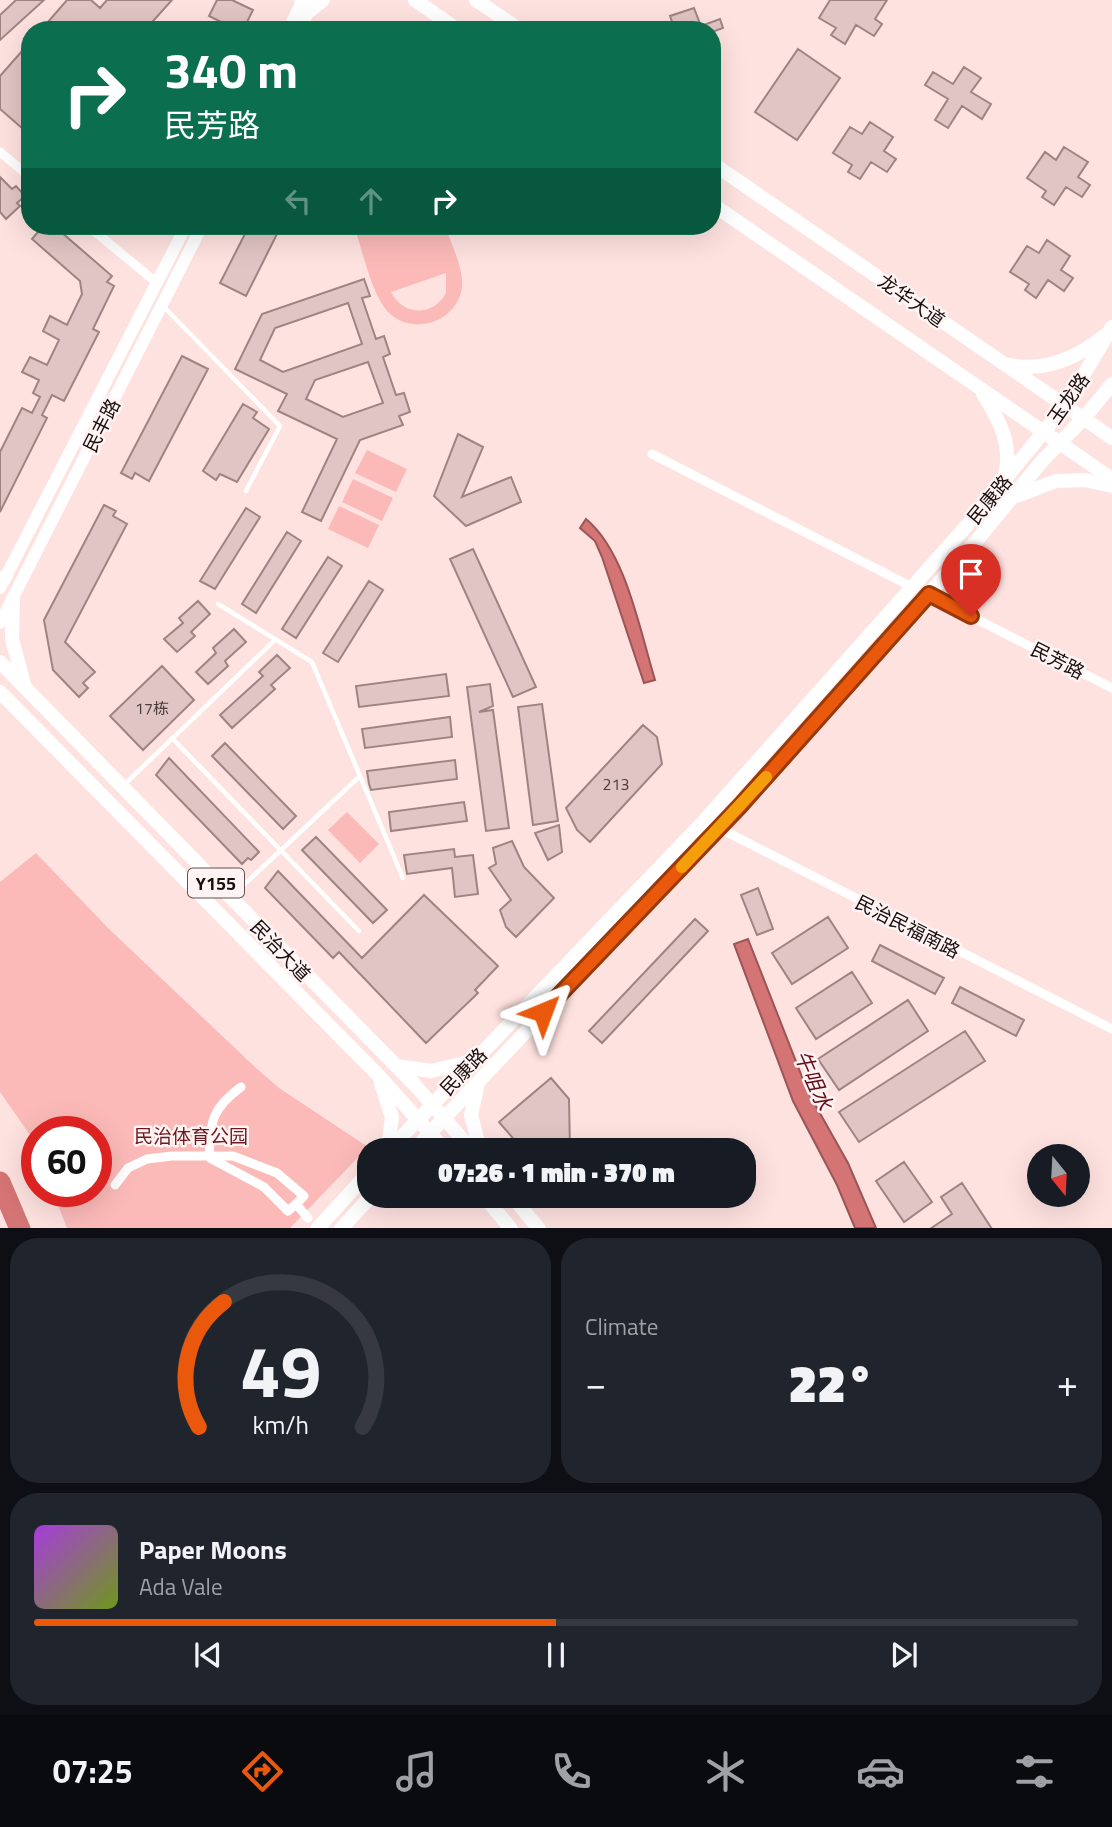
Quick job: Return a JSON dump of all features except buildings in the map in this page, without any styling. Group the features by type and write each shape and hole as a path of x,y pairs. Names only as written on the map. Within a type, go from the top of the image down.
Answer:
{"main road":[{"path":"294,21 306,3 323,0"},
{"path":"415,0 445,21"},
{"path":"476,0 507,21"},
{"path":"301,21 306,3"},
{"name":"龙华大道","path":"721,169 1112,438"},
{"name":"龙华大道","path":"721,210 1112,479"},
{"name":"民丰路","path":"2,582 181,235"},
{"name":"民丰路","path":"0,623 197,235"},
{"path":"1004,364 1026,367 1056,363 1086,349 1111,329"},
{"name":"玉龙路","path":"1045,432 1065,405 1111,329"},
{"name":"玉龙路","path":"1060,443 1112,384"},
{"path":"978,387 995,414 1007,444 1007,463 1002,484"},
{"name":"民康路","path":"399,1138 704,821 912,587 1045,432"},
{"name":"民康路","path":"425,1138 719,828 1060,443"},
{"path":"1010,500 1056,481 1085,480 1112,486"},
{"path":"13,598 12,639 16,660 28,691"},
{"name":"民治大道","path":"0,662 394,1064 461,1138"},
{"name":"民治大道","path":"0,692 378,1075 435,1138"},
{"path":"0,708 19,712"},
{"path":"394,1064 406,1069 431,1071 474,1060"},
{"path":"378,1075 392,1116 391,1138"},
{"path":"477,1138 471,1115 473,1094 479,1080"},
{"path":"313,1223 357,1182"},
{"path":"341,1228 360,1208"},
{"path":"494,1208 511,1228"},
{"path":"521,1208 539,1228"}],"street":[{"path":"0,152 21,170"},
{"path":"99,235 157,283"},
{"path":"652,454 912,587"},
{"name":"民芳路","path":"929,594 1112,688"},
{"name":"民治民福南路","path":"704,821 1112,1029"},
{"path":"209,1157 214,1120 220,1103 241,1087"},
{"path":"115,1185 128,1168 147,1159 172,1156 233,1156 277,1173 304,1196 288,1211 264,1187 209,1157"},
{"path":"296,1204 313,1223"}],"lane":[{"path":"162,305 280,426 246,491"},
{"path":"218,604 312,662 403,878"},
{"path":"122,787 276,639"},
{"path":"172,738 359,931"},
{"path":"230,897 360,776"}],"green space":[{"path":"357,235 449,235 457,256 462,288 458,301 440,318 429,323 405,322 393,317 384,307 367,268","holes":["446,273 446,293 440,301 426,310 410,309 396,300 391,292"]},
{"path":"367,450 407,469 396,492 355,473"},
{"path":"353,479 393,498 382,521 342,502"},
{"path":"339,506 379,525 368,548 328,529"},
{"path":"347,812 379,844 360,863 328,830"},
{"name":"民治体育公园","path":"36,853 109,929 255,1067 279,1088 357,1140 357,1158 290,1228 67,1228 59,1207 112,1207 112,1116 21,1116 21,1122 0,1092 0,882"}],"shaded area":[{"path":"586,519 612,551 621,572 655,680 644,683 602,557 595,541 580,528"},
{"path":"748,939 808,1092 848,1163 876,1228 855,1228 837,1185 793,1101 734,944"}],"waterway":[{"path":"0,1182 20,1228"}],"slow traffic":[{"path":"682,867 766,777"}],"route":[{"path":"543,1012 740,806 929,594 971,616"}],"water label":[{"name":"牛咀水","path":"814,1080"}]}
